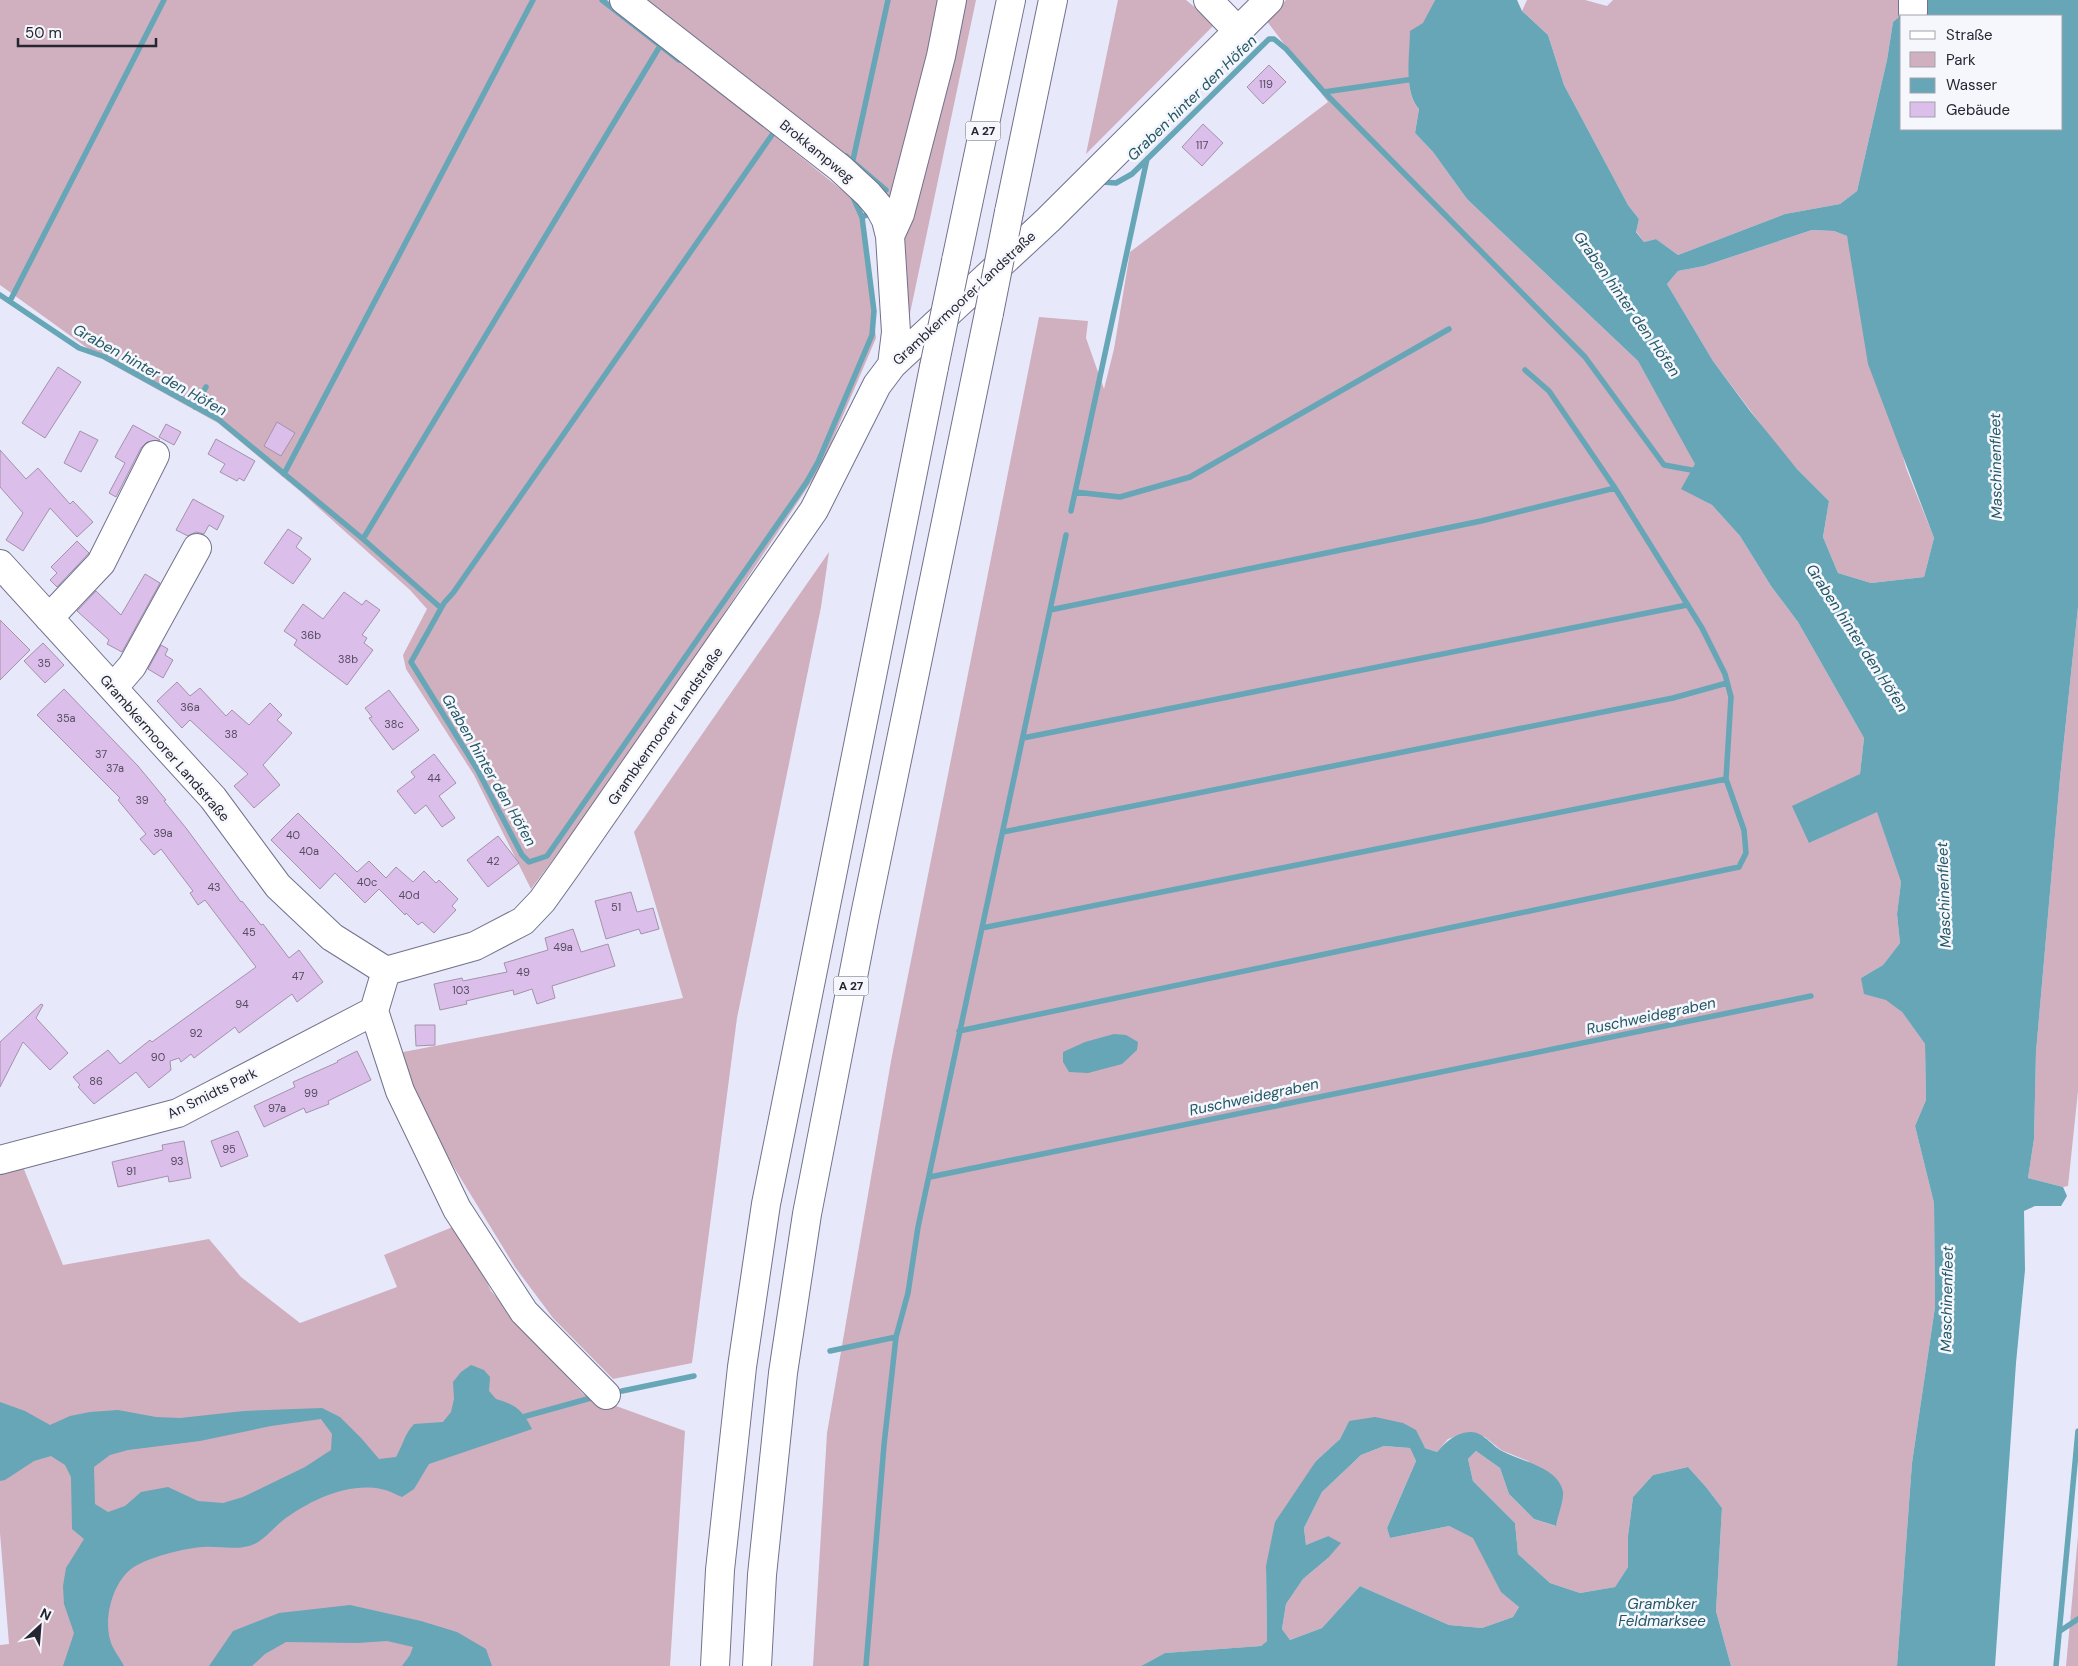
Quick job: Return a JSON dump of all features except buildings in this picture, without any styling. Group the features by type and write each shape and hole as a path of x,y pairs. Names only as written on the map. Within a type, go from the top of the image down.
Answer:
{"main road":[{"name":"Brokkampweg","path":"624,0 840,168 868,194 879,207 886,220 895,225 896,332 892,365"},
{"path":"895,225 941,56 952,0"},
{"name":"A 27","path":"715,1666 720,1570 742,1367 766,1204 934,368 1011,0"},
{"name":"A 27","path":"757,1666 762,1575 783,1373 807,1214 865,915 1053,0"},
{"path":"1208,0 1238,31"},
{"name":"Grambkermoorer Landstraße","path":"0,564 213,798 278,886 332,937 386,971 474,946 523,921 542,900 573,858 814,510 877,386 892,365 1048,220 1269,0"},
{"path":"49,618 101,563 156,455"},
{"path":"113,688 132,666 197,548"},
{"path":"386,971 374,1011 400,1091 457,1209 524,1312 606,1394"},
{"name":"An Smidts Park","path":"0,1160 178,1113 374,1011"}],"green space":[{"path":"0,0 607,0 859,204 876,338 821,467 619,772 531,889 474,775 406,669 403,655 427,609 410,590 301,492 218,423 104,360 0,285"},
{"path":"631,0 943,0 893,210"},
{"path":"957,0 976,0 909,318 904,295 902,271 905,223"},
{"path":"1118,0 1186,0 1215,24 1086,154"},
{"path":"1286,0 1435,0 1417,39 1410,70 1409,84 1412,98 1419,109 1415,133 1433,152 1467,199 1638,361 1696,464 1682,489 1712,505 1740,536 1771,586 1798,622 1864,738 1860,774 1809,843 1877,811 1901,882 1897,914 1900,943 1883,965 1861,978 1902,1012 1925,1044 1926,1100 1915,1126 1934,1203 1935,1307 1912,1463 1897,1666 1731,1666 1716,1611 1722,1508 1688,1467 1653,1475 1633,1497 1628,1536 1628,1567 1615,1587 1580,1593 1550,1583 1518,1554 1515,1523 1473,1481 1468,1459 1476,1451 1500,1468 1509,1494 1534,1519 1555,1526 1563,1493 1528,1461 1501,1450 1485,1437 1469,1432 1448,1439 1437,1452 1349,1421 1340,1439 1316,1461 1266,1566 1267,1641 1261,1646 1165,1653 1141,1666 813,1666 827,1433 891,1061 1039,317 1088,321 1086,338 1104,389 1114,349 1130,252 1328,102 1266,20"},
{"path":"1527,0 1585,0 1607,6 1613,0 1905,0 1905,12 1893,22 1887,60 1857,191 1840,204 1785,214 1678,255 1656,239 1644,242 1636,231 1639,219 1628,205 1564,85 1548,35 1522,11"},
{"path":"1812,230 1834,231 1847,236 1906,468 1934,538 1924,577 1871,583 1838,573 1823,537 1829,501 1797,469 1774,442 1713,361 1667,284 1678,271 1704,266"},
{"path":"829,552 821,607 737,1018 692,1363 613,1379 553,1318 515,1267 436,1138 398,1053 683,998 634,832"},
{"path":"2078,607 2078,1091 2068,1186 2063,1187 2028,1178 2034,1139 2036,1052 2060,778"},
{"path":"23,1167 63,1265 209,1239 241,1277 300,1323 397,1287 384,1255 460,1224 491,1291 583,1394 685,1431 670,1666 0,1666 0,1645 9,1644 0,1533 0,1169"},
{"path":"1384,1446 1410,1448 1416,1461 1387,1528 1390,1538 1449,1526 1474,1538 1501,1591 1519,1607 1513,1617 1482,1628 1449,1625 1360,1586 1322,1628 1290,1640 1282,1629 1286,1604 1303,1579 1328,1558 1328,1536 1306,1545 1304,1528 1322,1492 1361,1455"},
{"path":"2078,1536 2078,1666 2066,1666"}],"water":[{"name":"Maschinenfleet","path":"1435,0 1517,0 1522,11 1548,35 1564,85 1628,205 1639,219 1636,232 1644,242 1656,239 1678,255 1785,214 1840,204 1857,191 1887,60 1893,22 1900,16 1900,130 2063,130 2063,15 1901,15 1925,0 2078,0 2078,607 2060,778 2036,1052 2034,1139 2028,1178 2063,1187 2067,1196 2061,1206 2035,1206 2024,1211 2025,1270 2016,1363 1995,1666 1897,1666 1912,1463 1935,1307 1934,1203 1915,1126 1926,1100 1925,1044 1902,1012 1886,1000 1864,994 1861,978 1883,965 1900,943 1897,914 1901,882 1877,812 1809,843 1792,806 1860,774 1864,738 1798,622 1771,586 1740,536 1712,505 1681,489 1695,464 1638,361 1467,199 1433,152 1415,133 1419,109 1414,102 1409,83 1410,31 1423,23","holes":["1812,230 1834,231 1847,236 1868,364 1934,538 1924,577 1871,583 1838,573 1823,537 1829,501 1797,469 1750,411 1713,361 1667,284 1678,271 1704,266"]},
{"path":"1114,1034 1126,1035 1138,1042 1137,1050 1122,1064 1088,1073 1069,1072 1063,1062 1063,1052 1085,1042"},
{"path":"471,1365 484,1370 490,1377 489,1391 496,1399 509,1403 518,1409 532,1429 429,1464 414,1489 402,1497 389,1491 368,1488 342,1491 316,1500 292,1514 263,1539 249,1546 186,1549 155,1557 137,1565 124,1576 119,1584 114,1593 109,1613 108,1624 111,1643 124,1666 63,1666 74,1633 64,1604 63,1586 66,1568 84,1539 72,1529 71,1477 65,1465 51,1456 34,1461 5,1480 0,1481 0,1402 25,1411 50,1425 70,1416 118,1410 156,1417 180,1418 244,1411 322,1408 340,1417 379,1459 396,1457 414,1424 443,1422 451,1412 454,1399 453,1382 461,1372","holes":["321,1419 332,1434 331,1450 305,1467 243,1497 223,1503 198,1501 168,1487 141,1492 125,1506 108,1512 95,1504 94,1467 110,1455 128,1450 200,1441 271,1426"]},
{"name":"Grambker Feldmarksee","path":"1375,1417 1403,1423 1416,1430 1425,1448 1437,1452 1455,1436 1474,1432 1483,1436 1502,1451 1538,1466 1554,1476 1560,1483 1563,1492 1556,1526 1534,1519 1509,1494 1500,1468 1476,1451 1468,1459 1473,1481 1515,1523 1518,1554 1550,1583 1580,1593 1615,1587 1628,1567 1628,1536 1633,1497 1653,1475 1688,1467 1722,1508 1716,1611 1731,1666 1141,1666 1165,1653 1261,1646 1267,1641 1266,1566 1275,1522 1316,1461 1340,1439 1349,1421","holes":["1384,1446 1410,1448 1416,1461 1387,1528 1390,1538 1449,1526 1473,1538 1501,1592 1519,1607 1513,1617 1482,1628 1449,1625 1360,1586 1322,1628 1290,1640 1282,1629 1286,1604 1303,1579 1328,1558 1341,1543 1328,1536 1306,1545 1304,1528 1322,1492 1361,1455"]},
{"path":"350,1605 421,1621 457,1632 486,1649 492,1666 402,1666 413,1647 387,1641 357,1643 286,1642 265,1654 252,1666 209,1666 233,1631 279,1613"}],"waterway":[{"path":"10,301 164,0"},
{"path":"284,474 533,0"},
{"path":"602,0 679,60"},
{"path":"853,160 888,0"},
{"name":"Graben hinter den Höfen","path":"1102,182 1116,183 1132,174 1269,39 1274,39 1286,49 1324,92 1414,79"},
{"path":"363,539 660,46"},
{"path":"1324,92 1585,357 1664,465 1697,471"},
{"name":"Graben hinter den Höfen","path":"774,132 453,593 444,603 411,662 477,769 522,855 529,862 547,856 806,483 818,462 872,335 874,311 862,217 867,215"},
{"path":"846,156 886,190"},
{"path":"1071,511 1147,159"},
{"path":"853,197 862,217"},
{"name":"Graben hinter den Höfen","path":"0,295 79,348 105,357 218,419 363,539 441,608"},
{"path":"1075,492 1120,497 1190,477 1449,329"},
{"path":"959,1031 1739,867 1746,853 1744,830 1726,779 1731,697 1725,674 1702,628 1615,488 1549,391 1525,370"},
{"path":"195,407 206,387"},
{"path":"1050,610 1481,521 1615,488"},
{"path":"830,1351 896,1337 908,1293 918,1227 1066,535"},
{"path":"1023,738 1687,605"},
{"path":"1003,832 1673,698 1727,683"},
{"path":"982,928 1726,779"},
{"name":"Ruschweidegraben","path":"930,1177 1811,996"},
{"path":"866,1666 884,1445 896,1337"},
{"name":"Ruschweidegraben","path":"622,1391 694,1376"},
{"name":"Ruschweidegraben","path":"519,1418 591,1398"},
{"path":"2056,1666 2078,1431"},
{"path":"2060,1631 2078,1619"}]}
